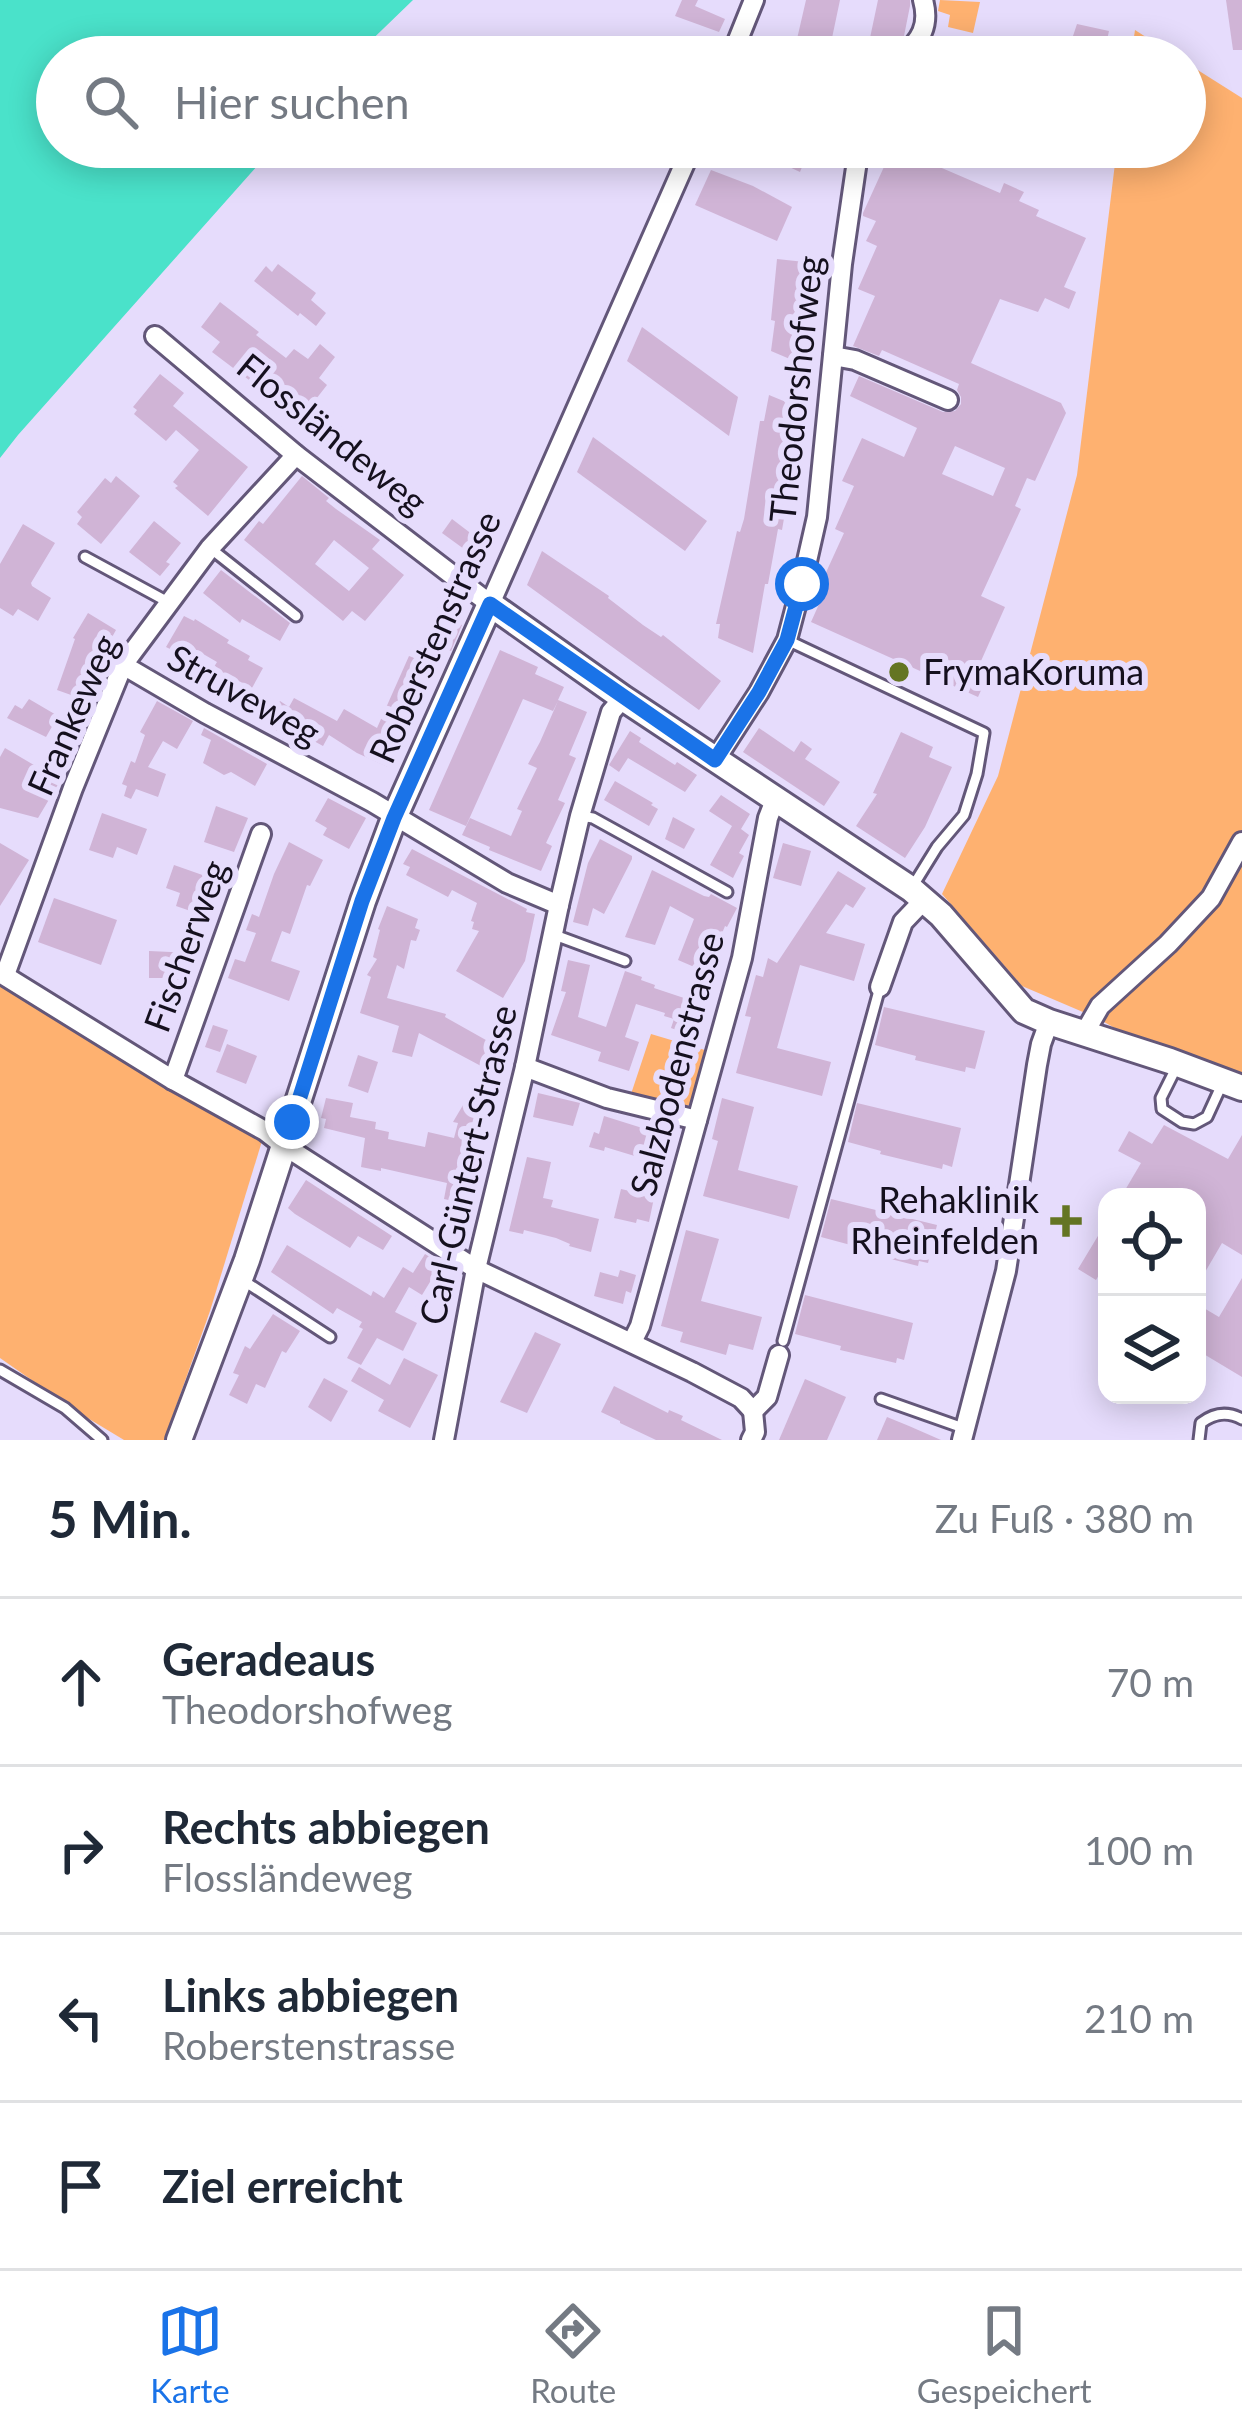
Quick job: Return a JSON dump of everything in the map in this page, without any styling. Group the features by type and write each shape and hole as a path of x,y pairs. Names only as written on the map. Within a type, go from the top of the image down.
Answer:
{"street":[{"path":"739,36 754,0"},
{"path":"921,36 926,23 922,0"},
{"name":"Roberstenstrasse","path":"179,1440 241,1279 362,901 394,818 683,168"},
{"name":"Theodorshofweg","path":"715,760 787,640 818,517 856,168"},
{"name":"Flossländeweg","path":"155,336 296,455 490,604 918,895 1024,1011 1233,1085"},
{"path":"833,356 855,360 948,400"},
{"name":"Frankeweg","path":"3,974 123,665 210,548 296,455"},
{"name":"Struveweg","path":"123,665 507,883 559,905"},
{"name":"Carl-Güntert-Strasse","path":"444,1440 476,1269 580,816 611,712 622,698"},
{"name":"Salzbodenstrasse","path":"632,1342 742,958 775,800"},
{"name":"Fischerweg","path":"172,1080 261,834"},
{"path":"1085,1032 1100,1006 1211,898 1242,842"},
{"path":"880,987 918,895"},
{"name":"Fischerweg","path":"3,974 172,1080 265,1131 476,1269 632,1342 741,1398 753,1411"},
{"path":"964,1434 1006,1271 1037,1065 1049,1022"},
{"path":"525,1066 607,1098 698,1120"},
{"path":"751,1440 753,1411 767,1397 781,1348"}],"lane":[{"path":"210,548 296,616"},
{"path":"85,557 168,602"},
{"path":"787,640 984,733 964,815 938,847 918,895"},
{"path":"580,816 593,818 727,892"},
{"path":"552,934 625,961"},
{"path":"781,1348 880,987"},
{"path":"1178,1064 1161,1098 1162,1109 1182,1121 1194,1124 1207,1117 1233,1085"},
{"path":"241,1279 330,1337"},
{"path":"0,1370 64,1408 102,1440"},
{"path":"880,1399 964,1434"},
{"path":"1199,1440 1202,1423 1212,1415 1232,1414 1242,1419"}],"shaded area":[{"path":"0,0 413,0 376,36 36,36 36,168 255,168 0,458"},
{"path":"940,0 980,2 973,33 948,27 950,15 938,11"},
{"path":"1206,75 1242,98 1242,1077 1129,1036 1022,986 942,894 998,776 1077,475 1114,168 1206,168"},
{"path":"0,984 262,1141 164,1440 124,1440 0,1358"},
{"path":"651,1034 708,1051 696,1101 684,1108 630,1097"}],"building":[{"path":"682,0 698,0 695,6 725,19 719,32 675,16"},
{"path":"806,0 840,0 832,36 798,36"},
{"path":"878,0 910,0 904,36 870,36"},
{"path":"1226,0 1242,0 1242,50 1233,50"},
{"path":"1077,24 1109,31 1108,36 1073,36"},
{"path":"883,168 942,168 1000,193 1004,183 1024,192 1019,201 1039,210 1036,216 1086,238 1064,287 1076,292 1069,309 1045,298 1038,312 1000,299 971,363 1061,403 1066,413 1035,481 1027,478 1015,506 1021,509 981,596 1005,607 977,670 988,675 978,697 811,622 824,593 818,590 844,533 835,529 854,486 842,481 862,438 904,457 917,428 850,396 859,376 943,412 955,411 961,404 959,384 882,350 879,356 853,346 875,296 858,289 877,246 866,241 876,221 863,216","holes":["955,446 1005,468 993,496 942,474"]},
{"path":"711,170 792,207 777,241 695,205"},
{"path":"777,259 814,263 804,365 771,351"},
{"path":"278,264 316,293 311,300 326,313 316,326 254,281 266,266 272,272"},
{"path":"220,302 286,358 294,349 308,359 320,344 335,357 319,378 327,385 302,417 212,352 220,342 201,327"},
{"path":"642,327 738,397 729,436 627,361"},
{"path":"160,374 184,393 173,406 248,467 208,516 173,482 199,450 176,430 166,441 134,414 133,407"},
{"path":"769,395 803,409 782,530 778,529 765,584 753,653 718,638 720,624 716,624 737,531 744,519 760,421 764,421"},
{"path":"593,437 707,521 685,551 577,472"},
{"path":"116,476 140,496 101,544 77,524 82,517 77,512 105,478 111,483"},
{"path":"302,476 329,498 326,501 380,540 372,549 404,575 365,621 352,611 343,621 244,540 259,521 263,524","holes":["334,540 369,568 349,591 315,564"]},
{"path":"452,519 473,535 464,549 442,533"},
{"path":"154,521 181,543 160,576 129,552"},
{"path":"23,524 55,543 31,583 51,598 38,621 18,609 13,616 0,608 0,564"},
{"path":"542,551 721,681 699,710 527,585"},
{"path":"221,570 290,623 280,641 242,619 240,623 203,593"},
{"path":"447,602 461,608 455,622 462,625 451,651 441,647 388,767 329,735 323,746 290,728 283,739 267,725 280,701 289,707 294,698 337,721 344,709 377,728 409,656 420,660"},
{"path":"88,613 116,630 102,655 88,701 57,690 73,638"},
{"path":"184,616 229,640 263,668 252,688 237,680 232,688 209,675 217,662 186,644 180,654 166,647"},
{"path":"500,650 538,667 535,674 564,687 558,700 587,712 569,755 576,758 558,800 565,803 546,843 552,846 541,871 462,835 470,818 511,836 522,811 517,809 537,768 528,764 558,701 553,711 523,699 466,826 429,810"},
{"path":"29,699 58,716 46,737 7,718 15,705 22,709"},
{"path":"157,701 193,721 177,749 163,741 148,767 166,774 158,797 136,789 131,799 124,796 127,786 122,784 131,761 135,763 145,735 140,732"},
{"path":"204,728 267,764 255,786 203,763 211,740 201,735"},
{"path":"759,728 794,752 801,741 812,749 805,759 840,782 824,806 743,752"},
{"path":"630,731 641,738 639,742 697,775 685,792 628,758 619,772 609,765"},
{"path":"901,732 933,747 929,757 952,767 905,858 856,826 877,794 873,793"},
{"path":"58,735 72,743 53,776 60,781 38,818 0,808 0,757 5,748 39,768"},
{"path":"615,781 658,809 649,826 604,800"},
{"path":"721,795 750,814 741,829 749,835 739,853 744,856 733,878 710,865 732,826 709,811"},
{"path":"328,798 366,818 349,849 323,835 327,828 315,821"},
{"path":"216,806 248,818 234,852 204,842"},
{"path":"102,813 147,829 137,855 117,847 113,858 89,850"},
{"path":"673,817 695,829 684,849 665,839"},
{"path":"600,839 632,859 604,914 593,908 588,926 573,922 588,863"},
{"path":"289,842 323,860 307,885 290,934 282,931 271,961 300,971 289,1001 228,978 235,959 245,962 256,933 246,930 252,914 259,917"},
{"path":"0,843 29,860 0,906"},
{"path":"783,843 811,851 801,886 773,878"},
{"path":"412,849 535,914 525,961 503,998 456,971 479,931 472,929 471,921 477,903 452,890 448,897 406,875 410,867 403,864"},
{"path":"174,865 211,878 205,916 176,906 180,893 166,888"},
{"path":"652,870 737,908 706,972 678,960 694,919 670,906 655,945 625,937"},
{"path":"838,871 866,888 853,908 846,904 826,933 865,944 854,981 800,965 777,1048 831,1062 822,1096 736,1073 756,975 763,977 768,958 777,963"},
{"path":"54,898 117,920 101,965 38,942"},
{"path":"387,906 418,919 415,928 420,930 416,941 411,940 404,969 397,965 387,998 446,1014 493,1044 481,1066 419,1033 412,1057 392,1052 399,1026 360,1013"},
{"path":"149,951 193,953 192,987 176,987 176,978 149,978"},
{"path":"568,960 590,965 578,1017 606,1027 625,971 654,988 699,1003 688,1034 671,1028 674,1019 665,1013 636,1004 625,1037 639,1042 629,1071 598,1061 601,1052 551,1035 566,992 561,991"},
{"path":"884,1007 985,1031 975,1069 966,1067 965,1072 915,1060 916,1056 875,1045"},
{"path":"213,1025 228,1030 220,1052 205,1047"},
{"path":"227,1044 257,1056 246,1084 216,1072"},
{"path":"358,1055 378,1062 368,1093 348,1086"},
{"path":"538,1093 580,1103 573,1126 533,1117"},
{"path":"326,1098 353,1103 350,1117 376,1122 375,1129 389,1132 388,1139 425,1147 428,1132 454,1138 458,1123 453,1122 466,1100 487,1113 466,1204 444,1199 447,1183 361,1167 365,1138 324,1128 326,1119 321,1118"},
{"path":"722,1098 754,1107 738,1170 798,1186 789,1219 703,1196 718,1141 712,1139"},
{"path":"857,1103 961,1128 952,1167 943,1164 942,1169 848,1142"},
{"path":"604,1116 655,1132 650,1151 641,1148 638,1157 589,1147"},
{"path":"1164,1125 1228,1159 1242,1135 1242,1255 1222,1243 1206,1271 1206,1188 1126,1188 1141,1163 1118,1151 1129,1131 1152,1144"},
{"path":"527,1157 551,1162 543,1198 553,1200 551,1207 599,1219 591,1252 556,1238 509,1231"},
{"path":"637,1179 654,1183 649,1222 614,1218 621,1189 634,1192"},
{"path":"306,1180 392,1236 383,1250 358,1236 350,1248 288,1208"},
{"path":"831,1199 937,1225 928,1263 919,1261 918,1266 821,1237"},
{"path":"686,1230 719,1239 701,1301 762,1317 753,1350 729,1344 726,1355 680,1342 683,1332 661,1326"},
{"path":"1098,1236 1096,1280 1078,1269"},
{"path":"287,1245 371,1296 373,1291 384,1298 403,1267 413,1273 425,1254 441,1264 422,1295 409,1287 395,1312 417,1323 403,1351 377,1338 361,1365 347,1358 363,1329 359,1327 362,1322 337,1308 333,1314 271,1272"},
{"path":"620,1270 636,1275 623,1304 594,1296 600,1272 618,1277"},
{"path":"1242,1278 1242,1377 1206,1355 1206,1309 1219,1317"},
{"path":"805,1295 913,1323 904,1360 897,1358 896,1363 840,1350 841,1346 795,1334"},
{"path":"273,1314 300,1331 286,1353 282,1351 265,1388 256,1384 247,1404 229,1395 239,1375 233,1373 245,1346 250,1349"},
{"path":"535,1332 561,1344 527,1413 500,1402"},
{"path":"404,1358 438,1375 410,1428 378,1411 384,1400 351,1381 359,1367 390,1385"},
{"path":"324,1378 348,1391 331,1422 308,1407"},
{"path":"805,1379 846,1397 827,1440 779,1440"},
{"path":"614,1386 683,1416 681,1420 722,1440 656,1440 620,1423 601,1412"},
{"path":"887,1417 909,1426 941,1440 877,1440"}],"place":[{"name":"FrymaKoruma","path":"899,672"},
{"name":"Rehaklinik Rheinfelden","path":"1066,1221"}],"route":[{"path":"292,1122 362,901 490,604 715,760 787,640 802,584"}]}
